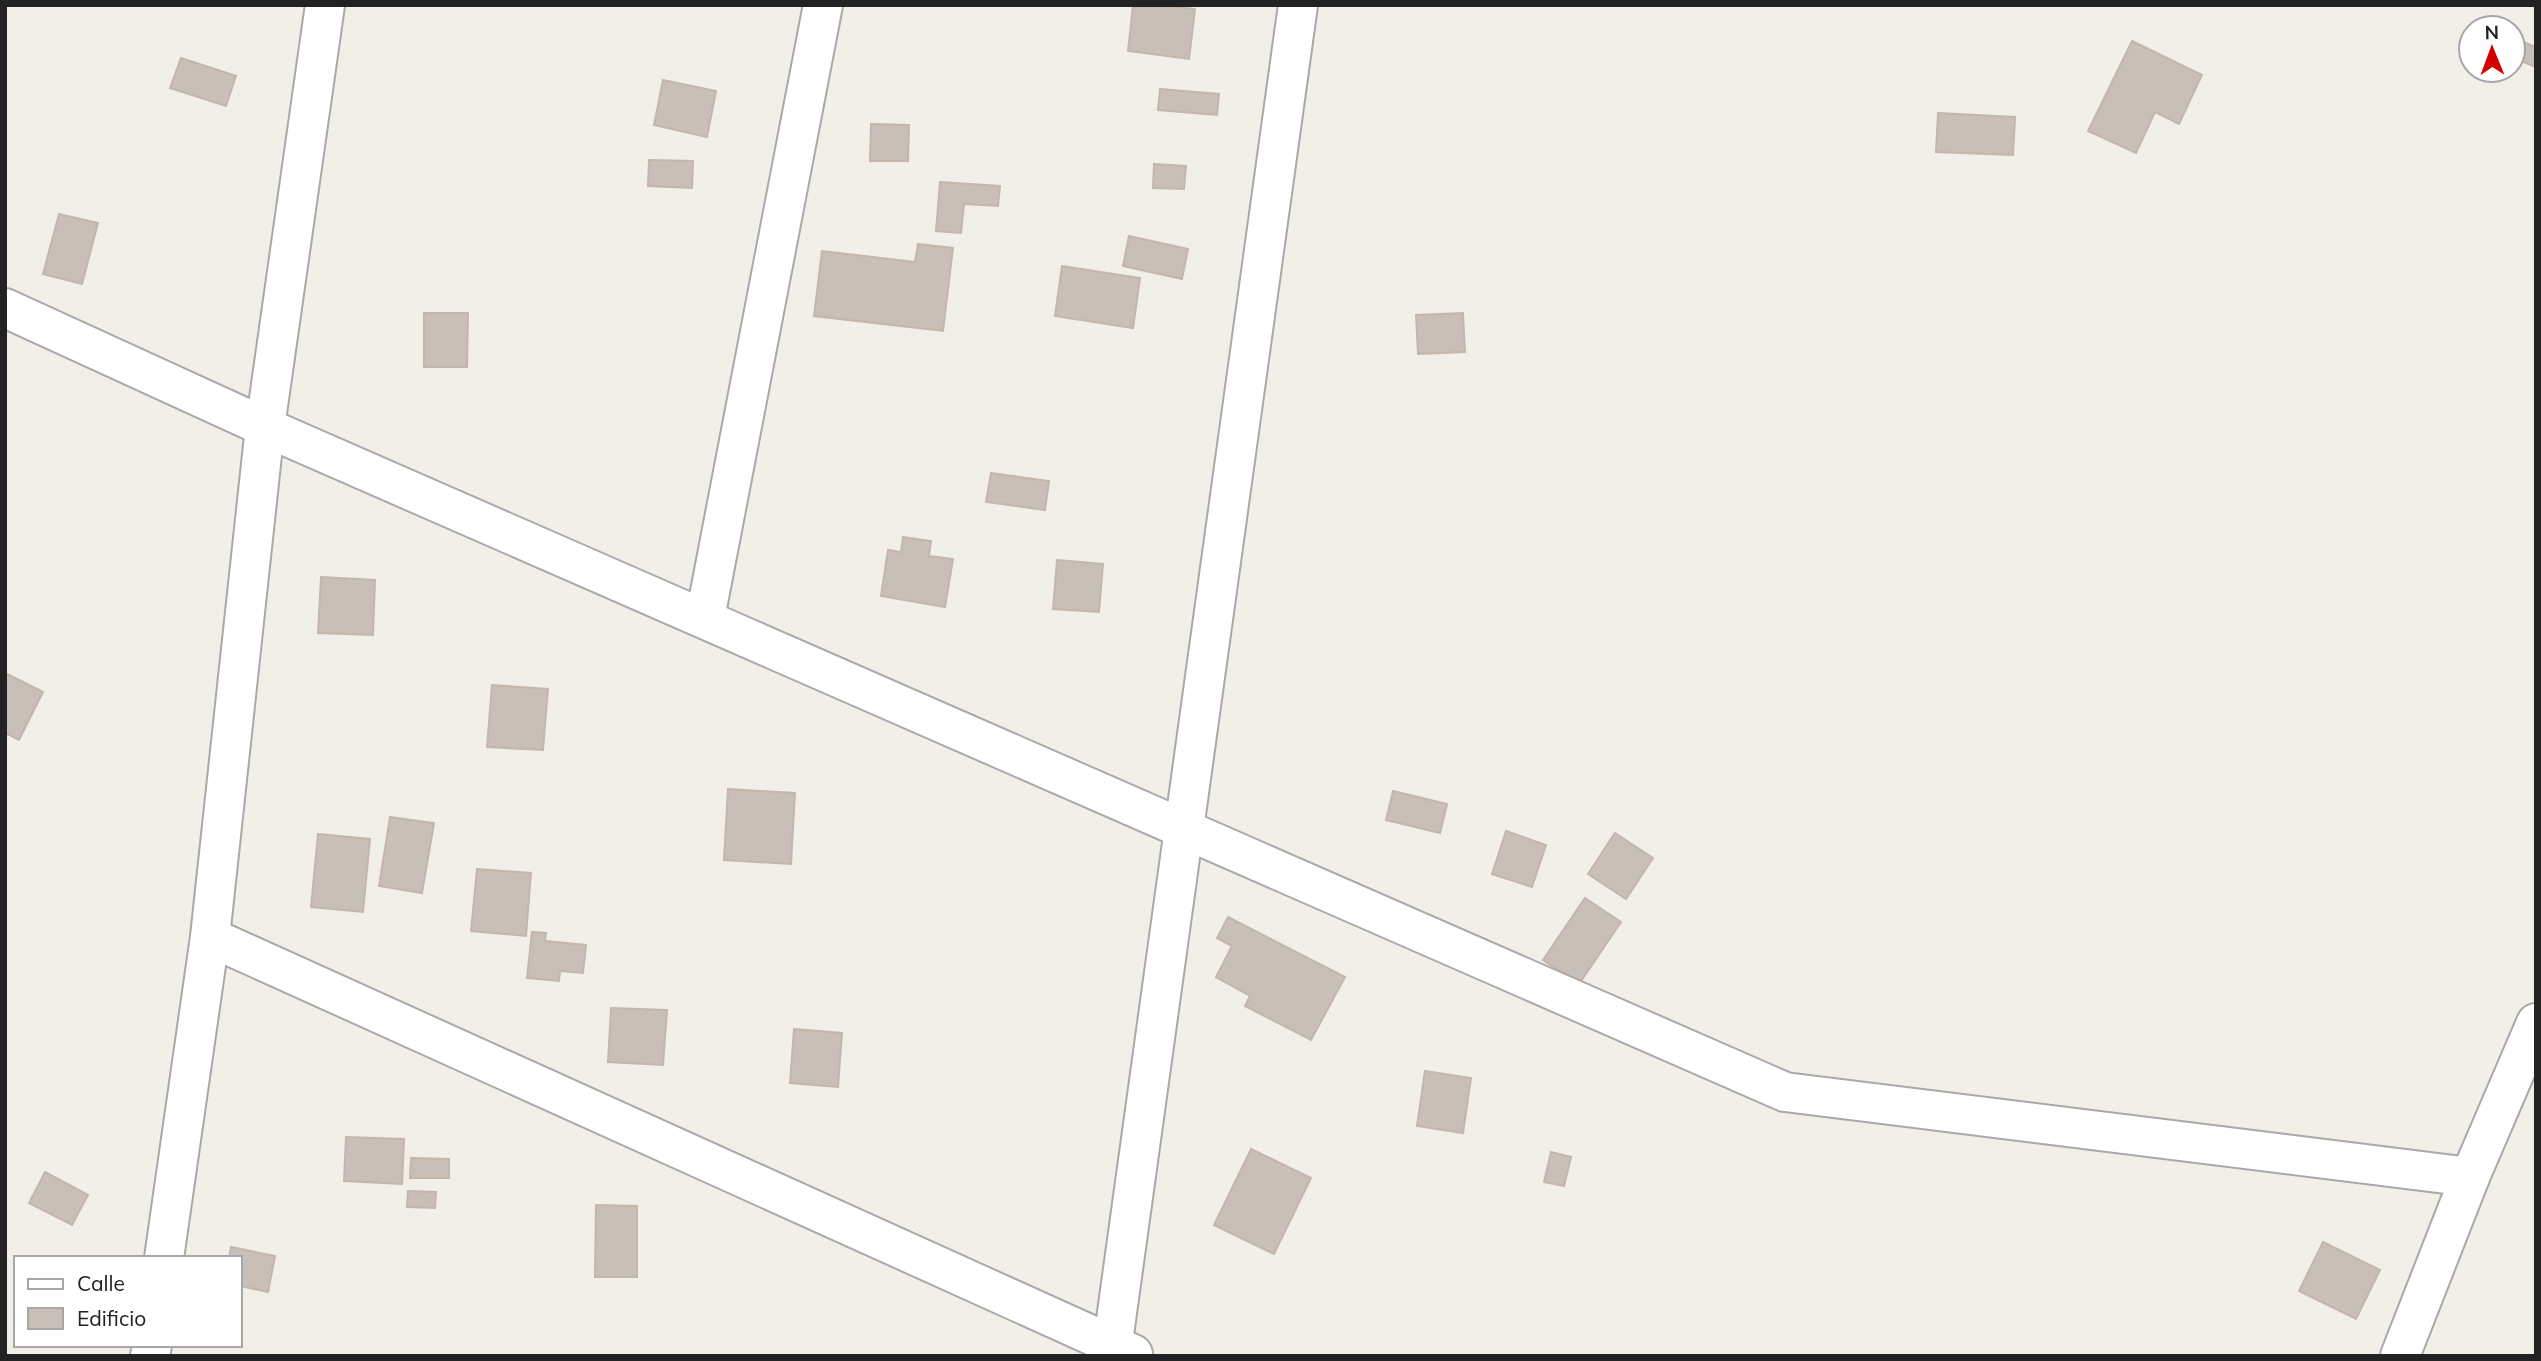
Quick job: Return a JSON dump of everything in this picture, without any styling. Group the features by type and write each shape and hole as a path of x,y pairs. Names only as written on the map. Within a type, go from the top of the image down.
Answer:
{"street":[{"path":"164,1256 210,937 265,427 325,5"},
{"path":"705,618 823,5"},
{"path":"210,937 1120,1352 1184,829 1298,5"},
{"path":"5,308 265,427 1785,1092 2470,1178"},
{"path":"2400,1356 2470,1178 2536,1023"}],"building":[{"path":"1133,5 1195,9 1189,59 1128,51"},
{"path":"2132,41 2202,75 2179,124 2155,112 2136,153 2088,131"},
{"path":"2527,44 2536,47 2536,67 2527,63"},
{"path":"181,58 236,76 226,106 170,88"},
{"path":"663,80 716,91 707,137 654,125"},
{"path":"1160,89 1219,94 1217,115 1158,110"},
{"path":"1938,113 2015,117 2013,155 1936,152"},
{"path":"871,124 909,125 908,161 870,161"},
{"path":"649,160 693,161 692,188 648,186"},
{"path":"1154,164 1186,166 1184,189 1153,188"},
{"path":"940,182 1000,186 998,206 964,204 961,233 936,231"},
{"path":"59,214 98,223 82,284 43,274"},
{"path":"1129,236 1188,249 1182,279 1123,266"},
{"path":"918,244 953,248 943,331 814,316 822,251 915,262"},
{"path":"1062,266 1140,278 1133,328 1055,316"},
{"path":"424,313 468,313 467,367 424,367"},
{"path":"1463,313 1465,352 1418,354 1416,315"},
{"path":"991,473 1049,481 1045,510 986,502"},
{"path":"903,537 931,541 929,556 953,559 945,607 881,596 888,550 901,552"},
{"path":"1057,560 1103,564 1099,612 1053,609"},
{"path":"321,577 375,580 373,635 318,633"},
{"path":"5,673 43,692 19,740 5,733"},
{"path":"492,685 548,689 543,750 487,747"},
{"path":"728,789 795,793 791,864 724,860"},
{"path":"1393,791 1447,804 1440,833 1386,820"},
{"path":"390,817 434,823 422,893 379,886"},
{"path":"1506,831 1546,845 1532,887 1492,874"},
{"path":"1615,833 1653,858 1626,899 1588,874"},
{"path":"318,834 370,839 363,912 311,907"},
{"path":"477,869 531,873 526,936 471,931"},
{"path":"1585,898 1621,922 1579,984 1543,960"},
{"path":"1228,917 1345,977 1311,1040 1245,1006 1250,996 1216,977 1232,946 1217,938"},
{"path":"532,932 546,933 545,941 586,945 583,973 560,971 559,981 527,978"},
{"path":"611,1008 667,1010 663,1065 608,1062"},
{"path":"794,1029 842,1033 838,1087 790,1083"},
{"path":"1425,1071 1471,1078 1463,1133 1417,1126"},
{"path":"346,1137 404,1139 402,1184 344,1181"},
{"path":"1251,1149 1311,1178 1274,1254 1214,1225"},
{"path":"1551,1152 1571,1157 1564,1186 1544,1182"},
{"path":"411,1158 449,1159 449,1178 410,1178"},
{"path":"45,1172 88,1195 72,1225 29,1203"},
{"path":"408,1191 436,1192 435,1208 407,1207"},
{"path":"596,1205 637,1206 637,1277 595,1277"},
{"path":"2323,1242 2380,1270 2356,1319 2299,1291"},
{"path":"231,1247 275,1256 268,1292 242,1286 242,1256 229,1256"}]}
